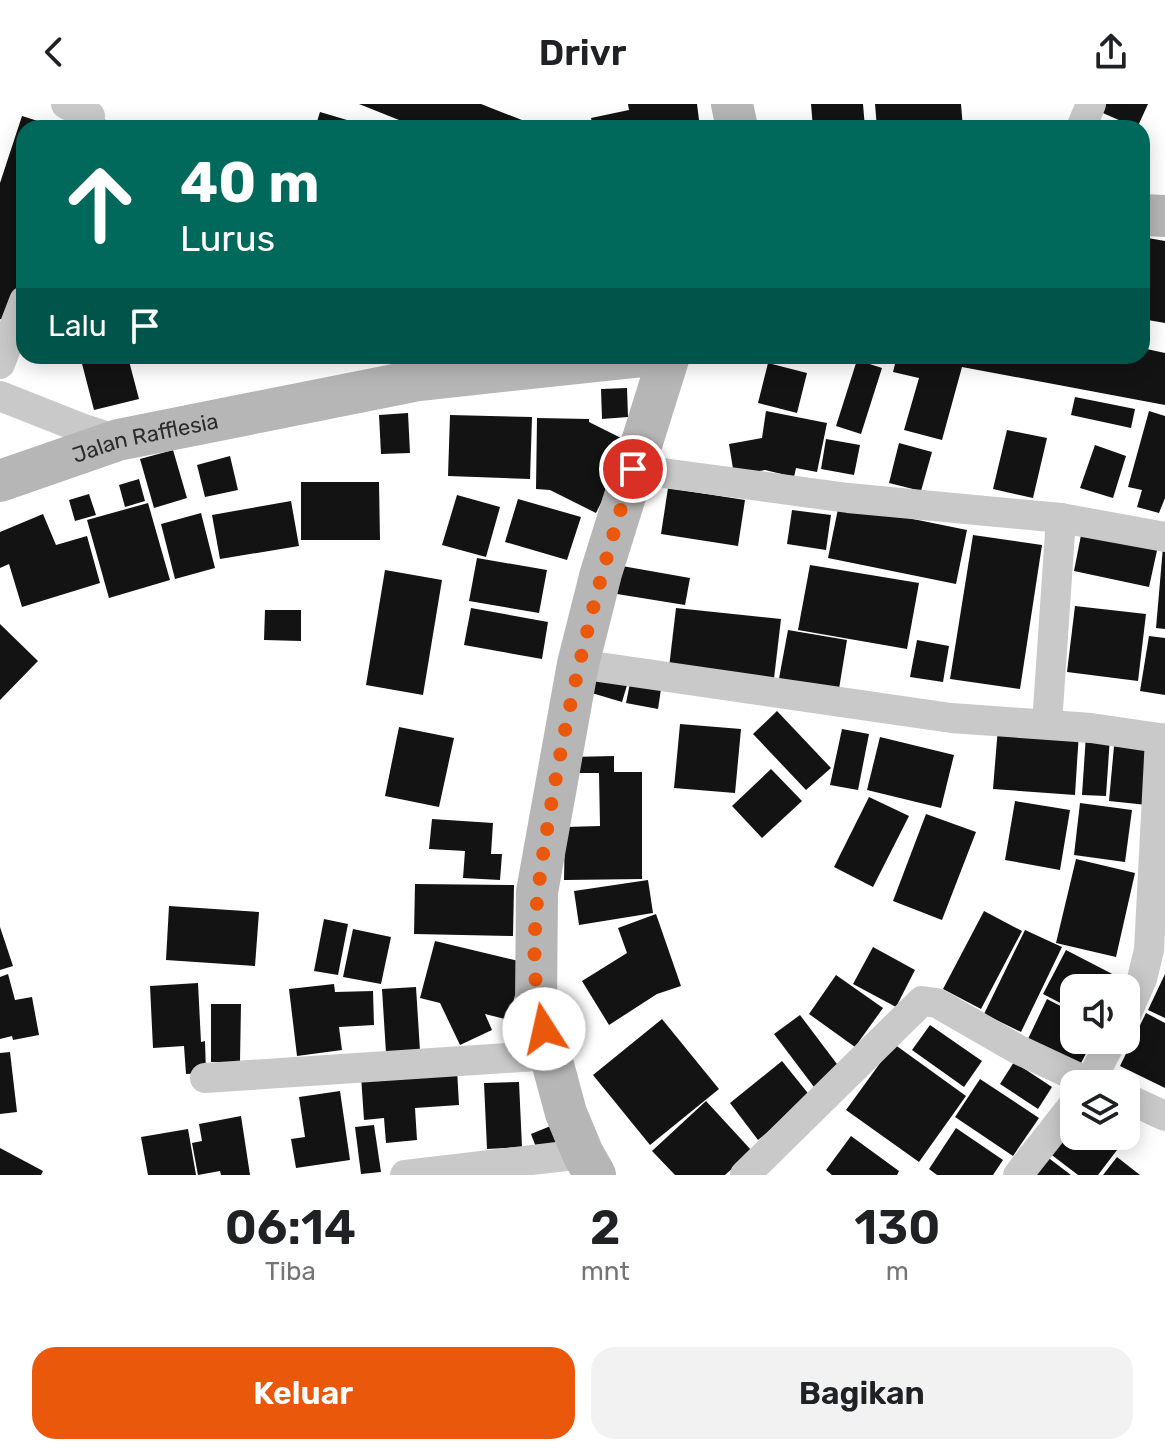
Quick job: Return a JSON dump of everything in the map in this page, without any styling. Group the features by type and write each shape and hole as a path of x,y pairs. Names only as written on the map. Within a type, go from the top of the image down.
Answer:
{"street":[{"path":"66,104 90,116 89,120"},
{"path":"0,364 16,322"},
{"name":"Jalan Rafflesia","path":"0,481 118,440 294,407 410,368 487,364"},
{"path":"405,1175 589,1165 566,1113 536,1002 537,892 578,664 601,573 666,364"},
{"path":"0,396 118,440"},
{"path":"633,469 848,498 1061,518 1165,537"},
{"path":"1047,724 1061,518"},
{"path":"578,664 951,718 1047,724 1162,738 1149,950 1140,984"},
{"path":"745,1175 922,1001 937,1003 1061,1070"},
{"path":"205,1078 551,1055"},
{"path":"1140,1104 1165,1116"},
{"path":"1018,1175 1060,1122"}],"building":[{"path":"359,104 481,104 522,120 399,120"},
{"path":"628,104 697,104 699,120 591,120 629,110"},
{"path":"811,104 863,104 864,120 812,120"},
{"path":"875,104 961,104 962,120 876,120"},
{"path":"1099,104 1148,104 1141,120 1119,120 1096,110"},
{"path":"320,112 347,120 318,120"},
{"path":"16,134 16,305 10,323 0,319 0,183"},
{"path":"1150,238 1165,241 1165,323 1150,320"},
{"path":"1150,350 1165,353 1165,405 962,367 942,440 904,430 919,378 893,372 895,364 1150,364"},
{"path":"82,364 130,364 139,399 94,410"},
{"path":"768,364 807,373 797,413 758,403"},
{"path":"856,364 882,368 861,434 836,426"},
{"path":"627,388 628,417 602,419 601,389"},
{"path":"1075,397 1135,409 1131,428 1071,415"},
{"path":"766,411 827,423 817,472 796,468 794,477 765,470 734,475 729,444 762,438"},
{"path":"1149,411 1165,416 1165,498 1159,513 1137,507 1142,490 1128,487"},
{"path":"408,413 410,453 381,454 379,415"},
{"path":"450,415 532,417 530,479 448,476"},
{"path":"537,418 589,419 589,422 631,443 596,513 550,490 536,489"},
{"path":"1007,430 1047,438 1033,498 993,489"},
{"path":"826,439 860,445 854,475 821,469"},
{"path":"899,443 932,452 921,491 889,483"},
{"path":"1095,445 1126,456 1113,498 1080,488"},
{"path":"173,450 187,498 154,508 140,459"},
{"path":"230,456 238,490 205,497 197,465"},
{"path":"139,479 145,501 125,507 119,485"},
{"path":"301,482 379,482 380,540 301,540"},
{"path":"668,488 745,500 738,546 661,534"},
{"path":"89,494 96,515 75,521 69,500"},
{"path":"457,495 500,507 486,557 442,545"},
{"path":"518,499 581,517 567,560 505,542"},
{"path":"291,501 299,546 220,559 212,515"},
{"path":"148,503 170,580 109,598 87,520"},
{"path":"839,504 967,530 956,584 828,558"},
{"path":"792,510 831,515 826,550 787,544"},
{"path":"201,513 215,568 175,579 161,524"},
{"path":"43,514 56,545 87,536 100,583 22,607 9,564 0,568 0,532"},
{"path":"1082,530 1158,546 1149,587 1074,571"},
{"path":"973,535 1042,545 1020,689 950,679"},
{"path":"1165,547 1165,629 1156,628"},
{"path":"477,558 547,570 539,613 469,601"},
{"path":"810,565 919,583 907,649 798,630"},
{"path":"622,566 690,578 685,605 617,594"},
{"path":"385,570 442,580 423,695 366,685"},
{"path":"1075,606 1146,614 1138,681 1067,672"},
{"path":"471,608 548,622 542,659 464,645"},
{"path":"676,608 781,619 773,687 668,676"},
{"path":"265,610 301,610 301,641 264,640"},
{"path":"0,624 38,661 0,700"},
{"path":"788,630 847,640 838,695 778,684"},
{"path":"1149,636 1165,638 1165,695 1140,691"},
{"path":"917,640 949,646 943,682 910,677"},
{"path":"591,671 628,682 622,702 585,691"},
{"path":"630,683 661,689 658,709 626,703"},
{"path":"777,711 831,768 806,790 753,734"},
{"path":"680,724 741,729 735,793 674,788"},
{"path":"399,727 454,738 439,807 385,796"},
{"path":"998,727 1079,732 1075,795 993,789"},
{"path":"842,729 869,734 858,790 830,785"},
{"path":"1086,735 1110,737 1106,796 1082,795"},
{"path":"880,737 954,755 941,808 867,790"},
{"path":"1114,746 1152,750 1147,805 1109,801"},
{"path":"614,756 614,772 642,772 642,879 564,880 565,827 600,826 599,773 571,773 571,757"},
{"path":"771,769 802,801 762,838 732,806"},
{"path":"869,797 909,816 873,887 834,867"},
{"path":"1015,801 1070,810 1060,870 1005,860"},
{"path":"1080,803 1132,810 1125,862 1074,855"},
{"path":"926,814 976,832 942,920 893,901"},
{"path":"432,819 493,823 491,854 502,854 500,880 463,878 465,851 429,849"},
{"path":"1076,859 1135,873 1116,957 1056,943"},
{"path":"648,880 653,913 579,925 574,891"},
{"path":"415,884 514,885 513,936 414,934"},
{"path":"169,906 259,912 255,966 166,960"},
{"path":"984,911 1022,931 981,1009 943,989"},
{"path":"656,914 681,986 657,994 609,1025 582,981 627,953 618,928"},
{"path":"324,919 348,924 338,975 314,971"},
{"path":"0,927 13,966 0,970"},
{"path":"353,929 391,937 381,984 343,977"},
{"path":"1025,930 1062,947 1021,1032 984,1014"},
{"path":"435,941 523,962 509,1020 485,1014 492,1030 460,1045 440,1003 420,998"},
{"path":"873,947 915,970 896,1007 853,984"},
{"path":"1066,950 1112,974 1060,974 1060,1003 1043,994"},
{"path":"8,974 15,1000 32,997 39,1035 0,1039 0,977"},
{"path":"1165,974 1165,1018 1148,1010"},
{"path":"836,975 883,1008 855,1047 809,1014"},
{"path":"198,983 206,1073 186,1074 184,1046 153,1048 150,986"},
{"path":"334,984 335,992 373,991 374,1025 339,1027 342,1050 297,1056 289,989"},
{"path":"416,987 420,1051 386,1053 382,989"},
{"path":"1047,999 1060,1006 1060,1054 1086,1054 1079,1067 1027,1041"},
{"path":"211,1004 241,1004 240,1062 211,1062"},
{"path":"1146,1013 1165,1023 1165,1088 1140,1076 1140,1070 1120,1066 1126,1054 1140,1054 1140,1025"},
{"path":"800,1015 840,1068 814,1087 774,1034"},
{"path":"662,1019 719,1089 650,1145 593,1075"},
{"path":"930,1025 982,1061 964,1087 912,1050"},
{"path":"894,1044 966,1096 919,1162 846,1110"},
{"path":"10,1052 17,1112 0,1114 0,1053"},
{"path":"782,1061 811,1097 758,1140 730,1103"},
{"path":"1014,1062 1052,1087 1038,1109 1000,1084"},
{"path":"457,1069 459,1105 415,1108 417,1140 386,1143 384,1118 364,1120 361,1076"},
{"path":"980,1079 1039,1118 1013,1156 955,1117"},
{"path":"519,1082 522,1147 487,1149 484,1083"},
{"path":"340,1091 350,1160 296,1168 291,1139 305,1137 299,1097"},
{"path":"706,1101 752,1151 725,1175 675,1175 652,1151"},
{"path":"241,1116 250,1175 221,1175 220,1171 198,1175 192,1143 202,1141 199,1124"},
{"path":"374,1125 381,1172 361,1174 355,1127"},
{"path":"553,1125 561,1147 539,1155 531,1134"},
{"path":"956,1128 1003,1160 993,1175 937,1175 929,1169"},
{"path":"1060,1128 1060,1150 1117,1150 1098,1175 1078,1175 1044,1149"},
{"path":"188,1129 196,1175 148,1175 141,1137"},
{"path":"851,1136 899,1171 897,1175 832,1175 826,1170"},
{"path":"0,1148 43,1171 41,1175 0,1175"},
{"path":"1042,1153 1071,1175 1026,1175"},
{"path":"1117,1157 1140,1175 1103,1175"}],"route":[{"path":"544,1029 536,1002 537,892 578,664 601,573 633,469"}]}
